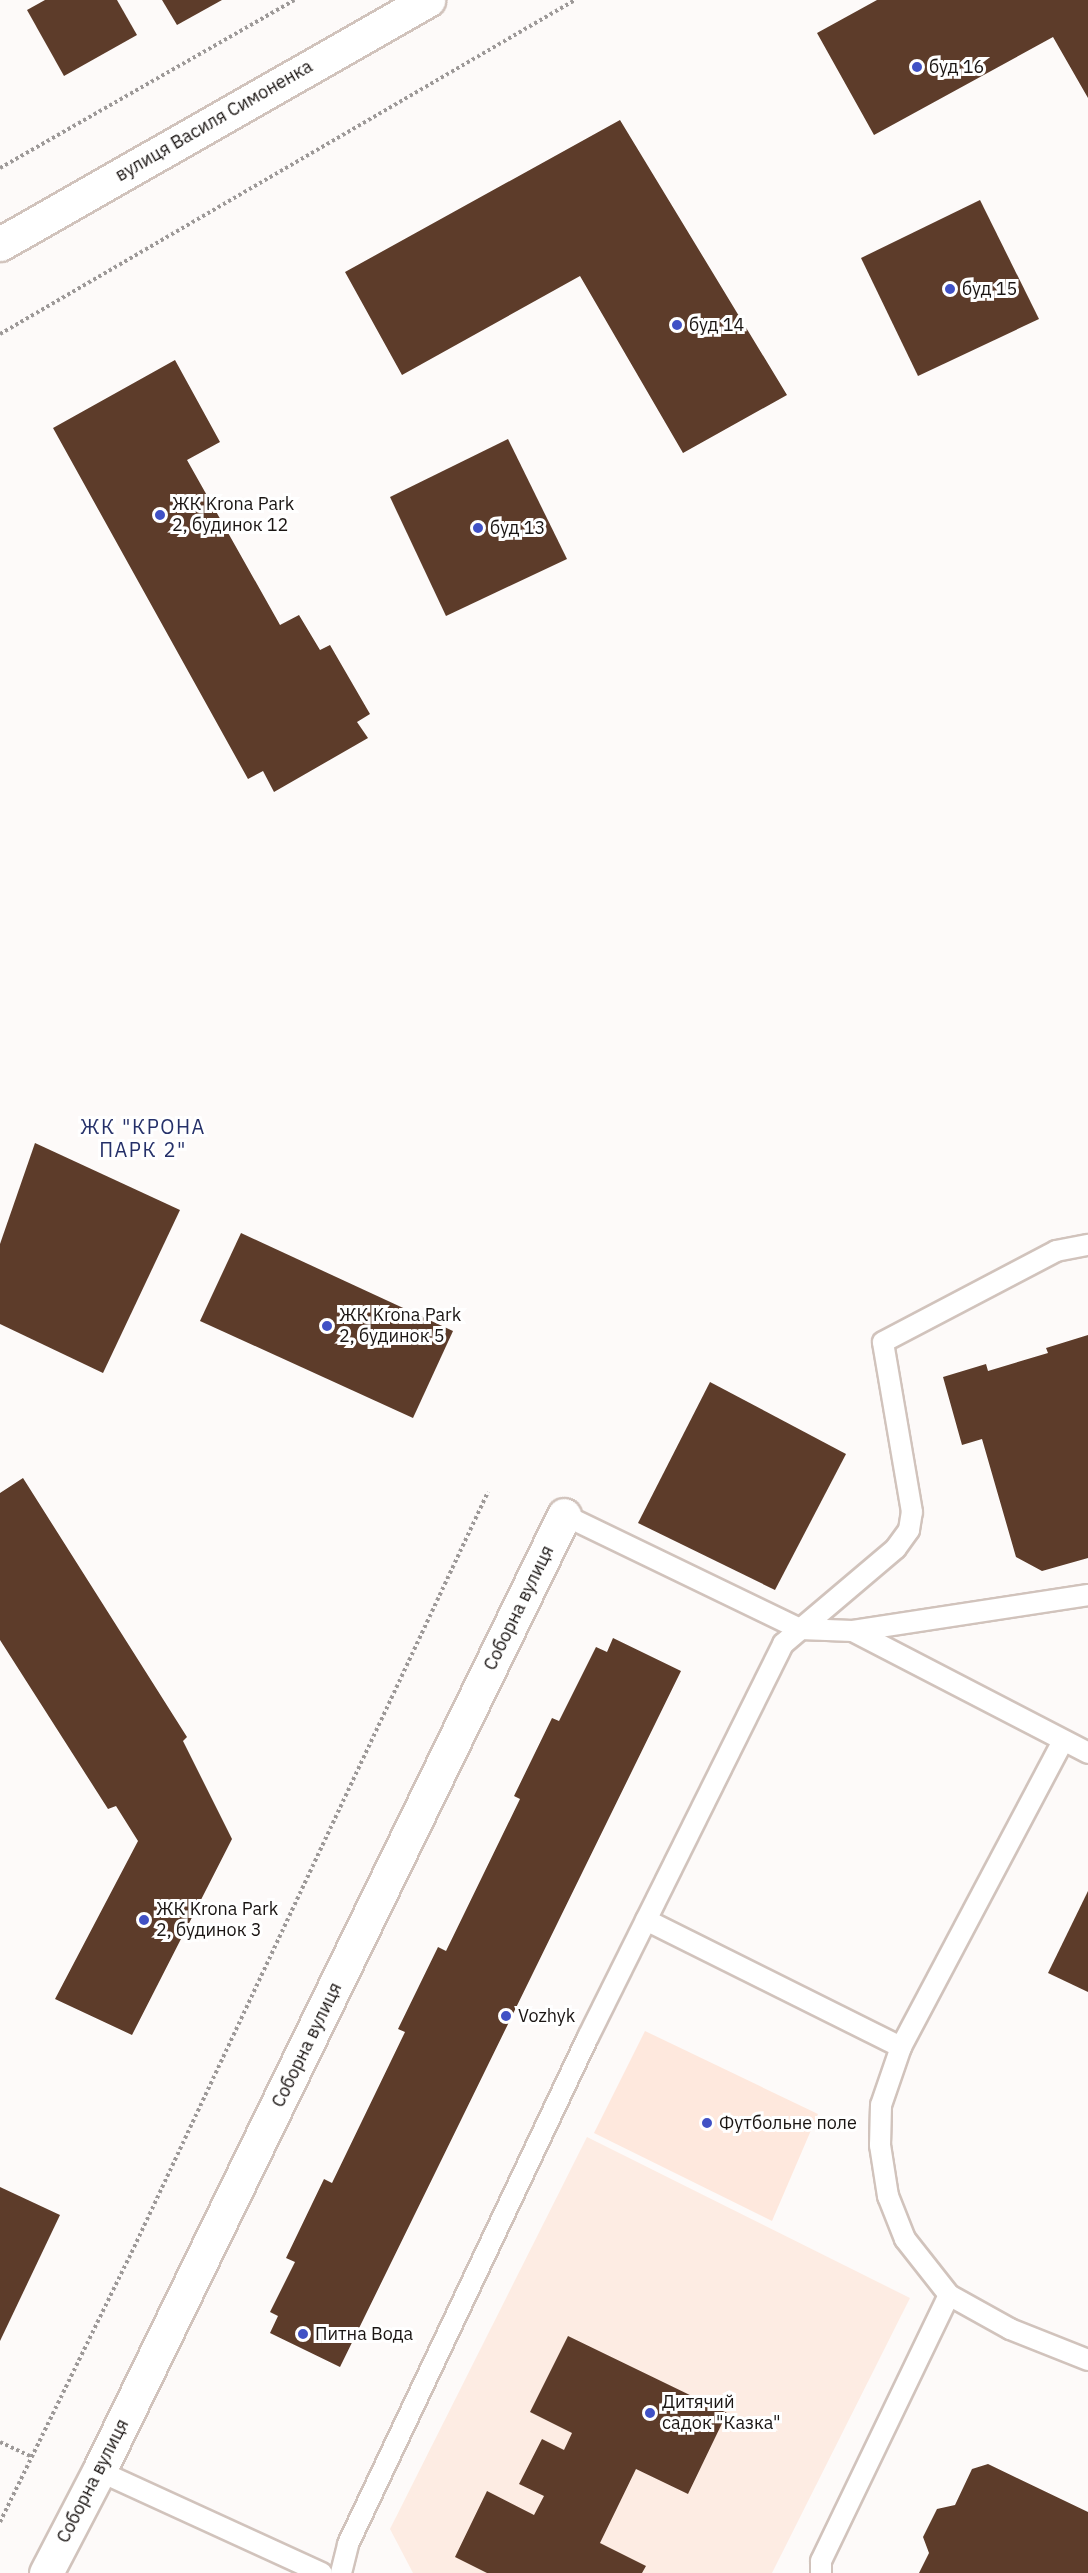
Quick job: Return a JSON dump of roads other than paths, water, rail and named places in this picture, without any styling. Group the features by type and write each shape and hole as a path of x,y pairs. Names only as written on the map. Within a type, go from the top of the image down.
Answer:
{"street":[{"name":"вулиця Василя Симоненка","path":"0,244 428,0"},
{"name":"Соборна вулиця","path":"46,2573 99,2471 564,1515"}],"lane":[{"path":"341,2573 348,2544 646,1920 783,1644 896,1548 909,1530 912,1512 883,1342 1056,1251 1088,1245"},
{"path":"564,1515 800,1629 853,1630 1088,1595"},
{"path":"853,1630 1088,1754"},
{"path":"1063,1741 901,2047 881,2105 880,2145 888,2196 905,2239 949,2295 1010,2329 1088,2360"},
{"path":"646,1920 901,2047"},
{"path":"820,2573 821,2561 949,2295"},
{"path":"99,2471 322,2573"}],"place":[{"name":"буд 16","path":"917,67"},
{"name":"буд 15","path":"950,289"},
{"name":"буд 14","path":"677,325"},
{"name":"ЖК Krona Park 2, будинок 12","path":"160,515"},
{"name":"буд 13","path":"478,528"},
{"name":"ЖК Krona Park 2, будинок 5","path":"327,1326"},
{"name":"ЖК Krona Park 2, будинок 3","path":"144,1920"},
{"name":"Vozhyk","path":"506,2016"},
{"name":"Футбольне поле","path":"707,2123"},
{"name":"Питна Вода","path":"303,2334"},
{"name":"Дитячий садок \"Казка\"","path":"650,2413"}],"district":[{"name":"ЖК \"КРОНА ПАРК 2\"","path":"143,1138"}]}
